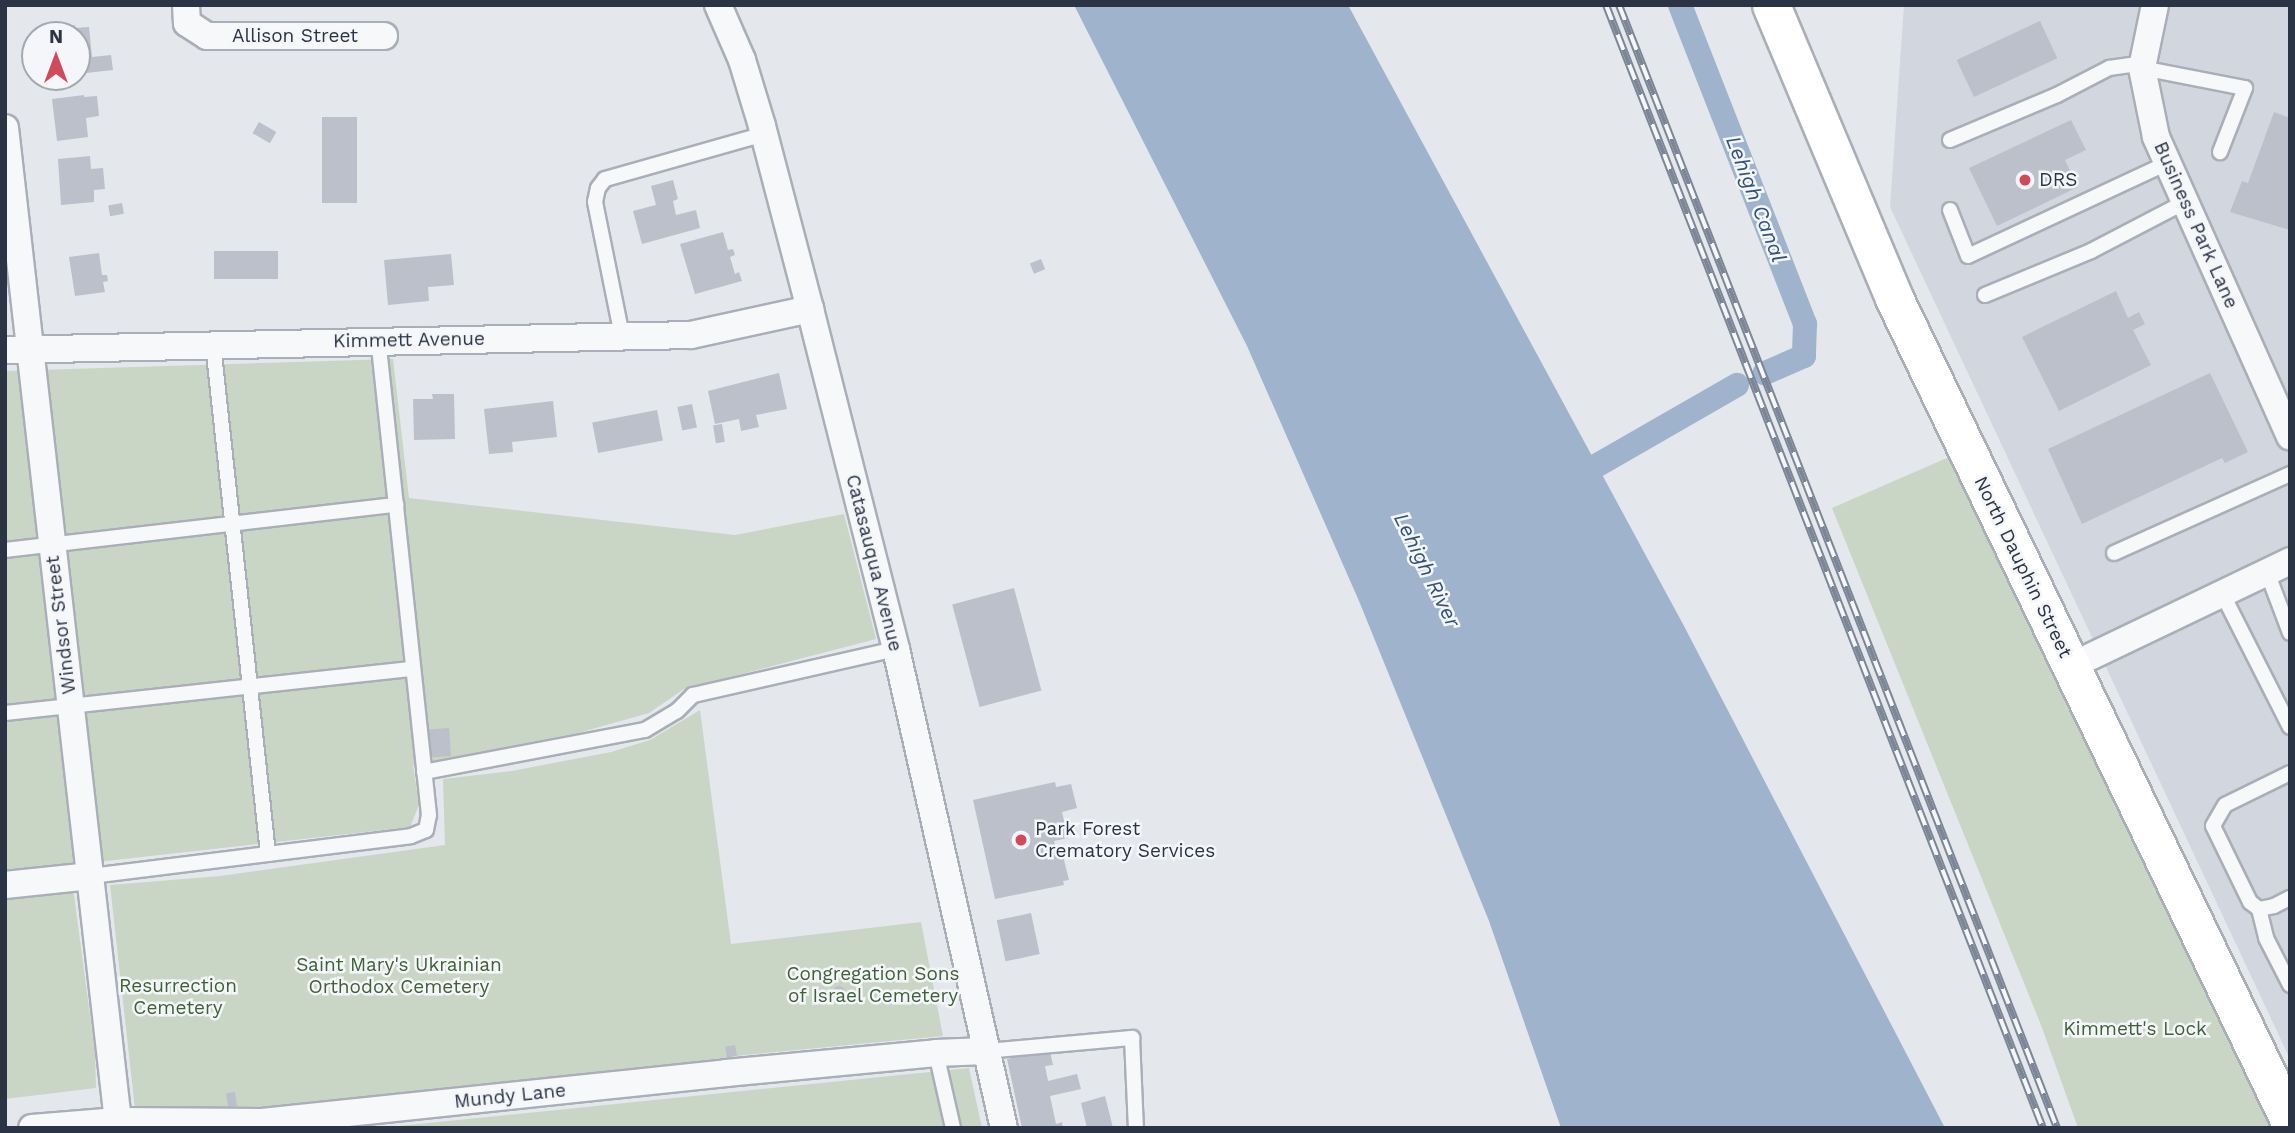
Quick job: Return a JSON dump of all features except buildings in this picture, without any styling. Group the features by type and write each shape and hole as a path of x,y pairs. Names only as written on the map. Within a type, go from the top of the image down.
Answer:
{"street":[{"name":"Allison Street","path":"186,5 187,23 206,36 384,36"},
{"name":"Catasauqua Avenue","path":"718,5 742,60 765,134 810,309 896,649 1004,1128"},
{"name":"North Dauphin Street","path":"1771,5 1894,299 2290,1122"},
{"name":"Business Park Lane","path":"2155,5 2142,65 2156,137 2290,436"},
{"name":"Windsor Street","path":"5,128 17,348 52,544 118,1121"},
{"name":"Kimmett Avenue","path":"17,348 691,335 810,309"},
{"path":"2071,666 2278,566"},
{"path":"5,885 91,876"},
{"name":"Mundy Lane","path":"32,1128 118,1121 183,1124 262,1122 936,1053 986,1051"}],"lane":[{"path":"1950,140 2057,95 2109,68 2142,65 2245,88 2220,152"},
{"path":"622,336 595,202 598,188 605,179 765,134"},
{"path":"1950,210 1968,256 2168,163"},
{"path":"1985,295 2091,251 2185,202"},
{"path":"91,876 411,836 426,830 429,815 379,341"},
{"path":"213,344 268,854"},
{"path":"2114,553 2290,474"},
{"path":"5,550 396,505"},
{"path":"2278,566 2290,633"},
{"path":"2221,593 2290,727"},
{"path":"424,772 645,730 677,711 693,695 896,649"},
{"path":"5,713 413,669"},
{"path":"2290,773 2225,806 2213,826 2250,902 2259,909 2266,938 2290,985"},
{"path":"2259,909 2290,898"},
{"path":"986,1051 1132,1038 1136,1128"},
{"path":"936,1053 953,1128"}],"shaded area":[{"path":"1904,5 2290,5 2290,1059 1890,207"}],"green space":[{"path":"393,359 409,498 735,535 844,514 876,639 684,689 649,713 578,733 413,765 419,805 410,827 70,865 95,1053 96,1088 5,1099 5,371"},
{"name":"Kimmett's Lock","path":"1956,454 2278,1128 2078,1128 2041,1025 1832,508"},
{"path":"700,710 731,944 921,922 943,1036 745,1055 330,1110 135,1109 110,885 220,876 445,845 443,779 512,771 611,752 650,740"},
{"path":"969,1068 982,1128 379,1128"}],"water":[{"name":"Lehigh River","path":"1074,5 1348,5 1684,626 1945,1128 1561,1128 1489,921 1359,601 1247,346"}],"waterway":[{"name":"Lehigh Canal","path":"1680,5 1805,324 1804,356 1765,373"},
{"name":"Lehigh Canal","path":"1568,482 1737,385"}],"railway":[{"path":"1606,5 2043,1128"},
{"path":"1619,5 2057,1128"}],"place":[{"name":"DRS","path":"2025,180"},
{"name":"Park Forest Crematory Services","path":"1021,840"}],"park label":[{"name":"Saint Mary's Ukrainian Orthodox Cemetery","path":"399,976"},
{"name":"Congregation Sons of Israel Cemetery","path":"873,985"},
{"name":"Resurrection Cemetery","path":"178,997"}]}
